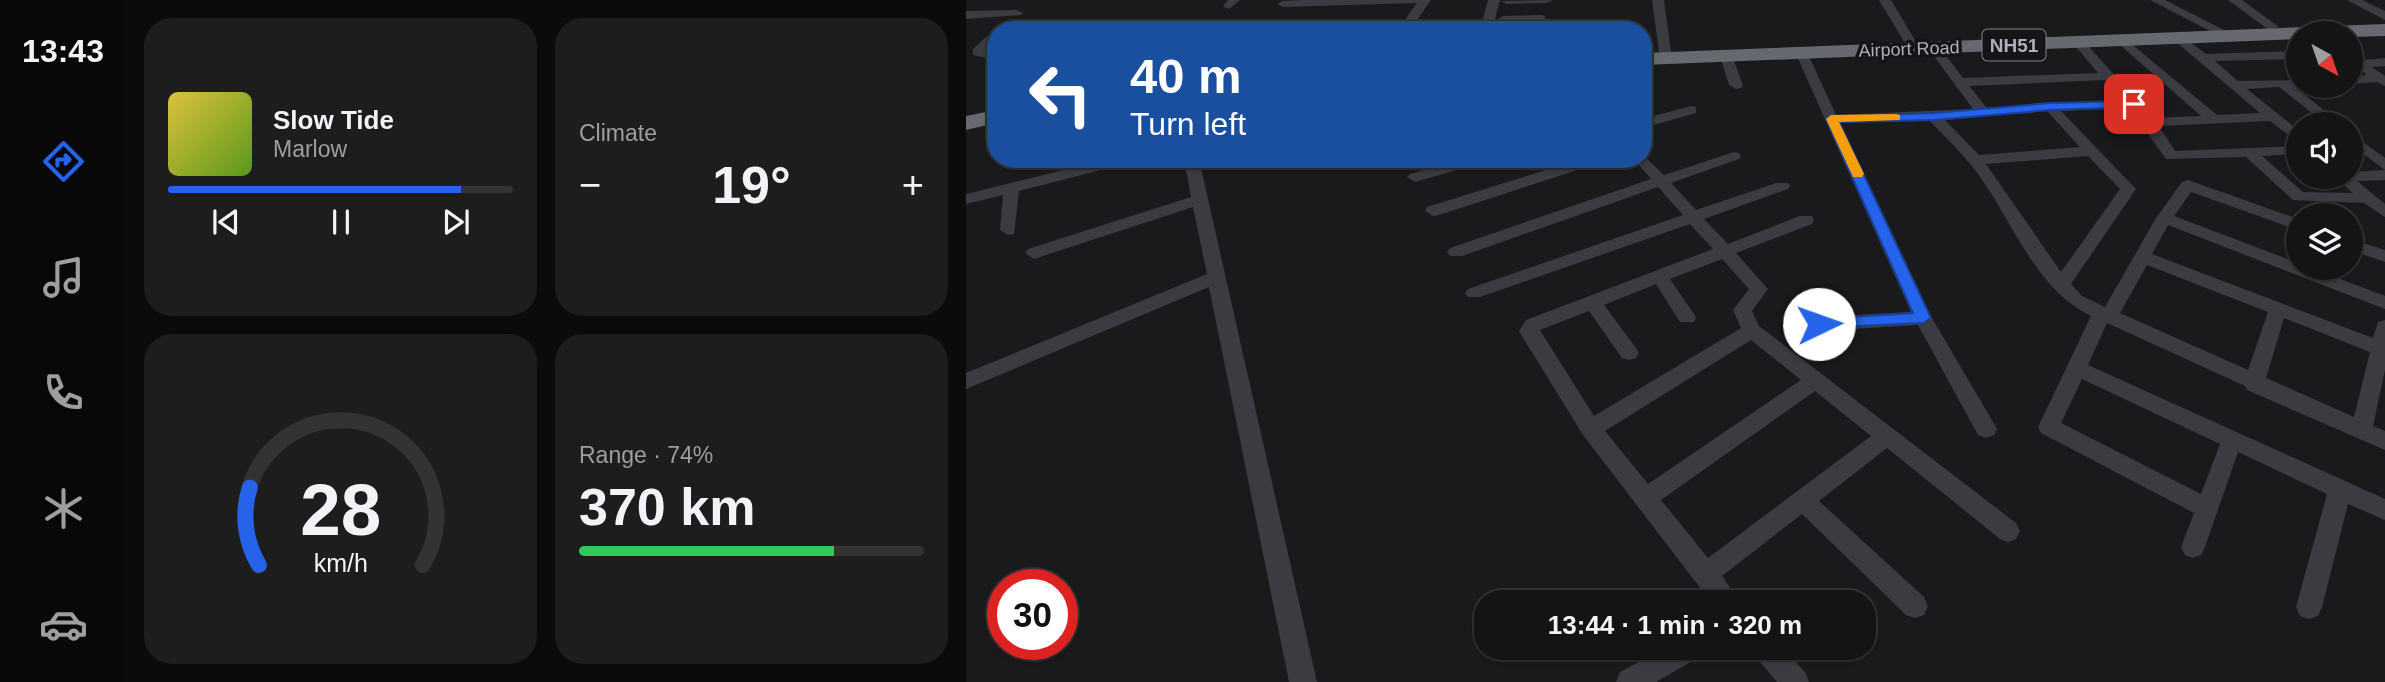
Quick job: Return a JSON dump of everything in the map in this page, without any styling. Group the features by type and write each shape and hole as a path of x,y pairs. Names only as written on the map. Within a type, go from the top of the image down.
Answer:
{"highway":[{"name":"Airport Road","path":"1652,52 2385,23"},
{"name":"Airport Road","path":"2363,31 2385,30"},
{"name":"Airport Road","path":"1652,59 2286,34"},
{"path":"966,117 987,112"},
{"path":"966,123 987,118"}],"street":[{"path":"1283,4 1417,0"},
{"path":"1410,21 1425,0"},
{"path":"1488,21 1494,0"},
{"path":"1503,21 1507,0 1547,0 1541,21"},
{"path":"1658,0 1665,52"},
{"path":"1885,0 1910,42"},
{"path":"2156,0 2218,30"},
{"path":"2234,0 2273,27"},
{"path":"2353,0 2385,16"},
{"path":"966,15 1021,10 1008,21"},
{"path":"2179,38 2286,128"},
{"path":"2123,41 2213,119"},
{"path":"987,42 977,52 987,54"},
{"path":"2078,42 2149,121 2171,156 2286,150"},
{"path":"1934,48 1983,113"},
{"path":"1802,54 1923,318 1986,429"},
{"path":"2204,58 2286,55"},
{"path":"1726,56 1736,85"},
{"path":"2363,61 2385,62"},
{"path":"2363,67 2382,80"},
{"path":"1960,82 2109,76"},
{"path":"2363,80 2382,80"},
{"path":"2282,83 2319,112"},
{"path":"2236,85 2286,83"},
{"path":"1831,119 1934,117 2050,107 2134,104"},
{"path":"2050,107 2128,189 2062,284"},
{"path":"1652,121 1691,110"},
{"path":"1934,117 1975,160 2047,268 2076,301 2254,384 2385,441"},
{"path":"2149,121 2273,117"},
{"path":"2363,147 2385,165"},
{"path":"1975,160 2092,151"},
{"path":"2249,152 2300,197 2368,198"},
{"path":"1456,251 1734,156"},
{"path":"966,199 1091,168"},
{"path":"1193,168 1303,682"},
{"path":"1415,177 1447,168"},
{"path":"1433,211 1569,168"},
{"path":"1649,168 1759,289 1742,310 1752,330 2008,531"},
{"path":"2363,176 2385,175"},
{"path":"2207,508 2049,427 2106,315 2164,218 2188,185 2286,221"},
{"path":"1474,293 1782,186"},
{"path":"1008,230 1012,188"},
{"path":"2358,189 2384,211"},
{"path":"1034,253 1200,199"},
{"path":"2164,218 2385,303"},
{"path":"1718,590 1591,429 1529,331 1532,325 1541,321 1726,253 1806,219"},
{"path":"2363,248 2385,256"},
{"path":"2143,257 2380,348"},
{"path":"966,381 1216,277"},
{"path":"1660,277 1687,317"},
{"path":"1592,302 1629,354"},
{"path":"2254,384 2278,309"},
{"path":"1819,324 1923,318"},
{"path":"2361,430 2385,327"},
{"path":"1591,429 1752,330"},
{"path":"2077,368 2385,510"},
{"path":"1645,498 1816,380"},
{"path":"1706,575 1887,436"},
{"path":"2193,547 2232,440"},
{"path":"2309,607 2340,489"},
{"path":"1803,500 1915,606"},
{"path":"1631,682 1669,660"},
{"path":"1776,660 1795,682"}],"slow traffic":[{"path":"1857,174 1831,119 1896,118"}],"route":[{"path":"1819,324 1923,318 1831,119 1934,117 2050,107 2134,104"}]}
